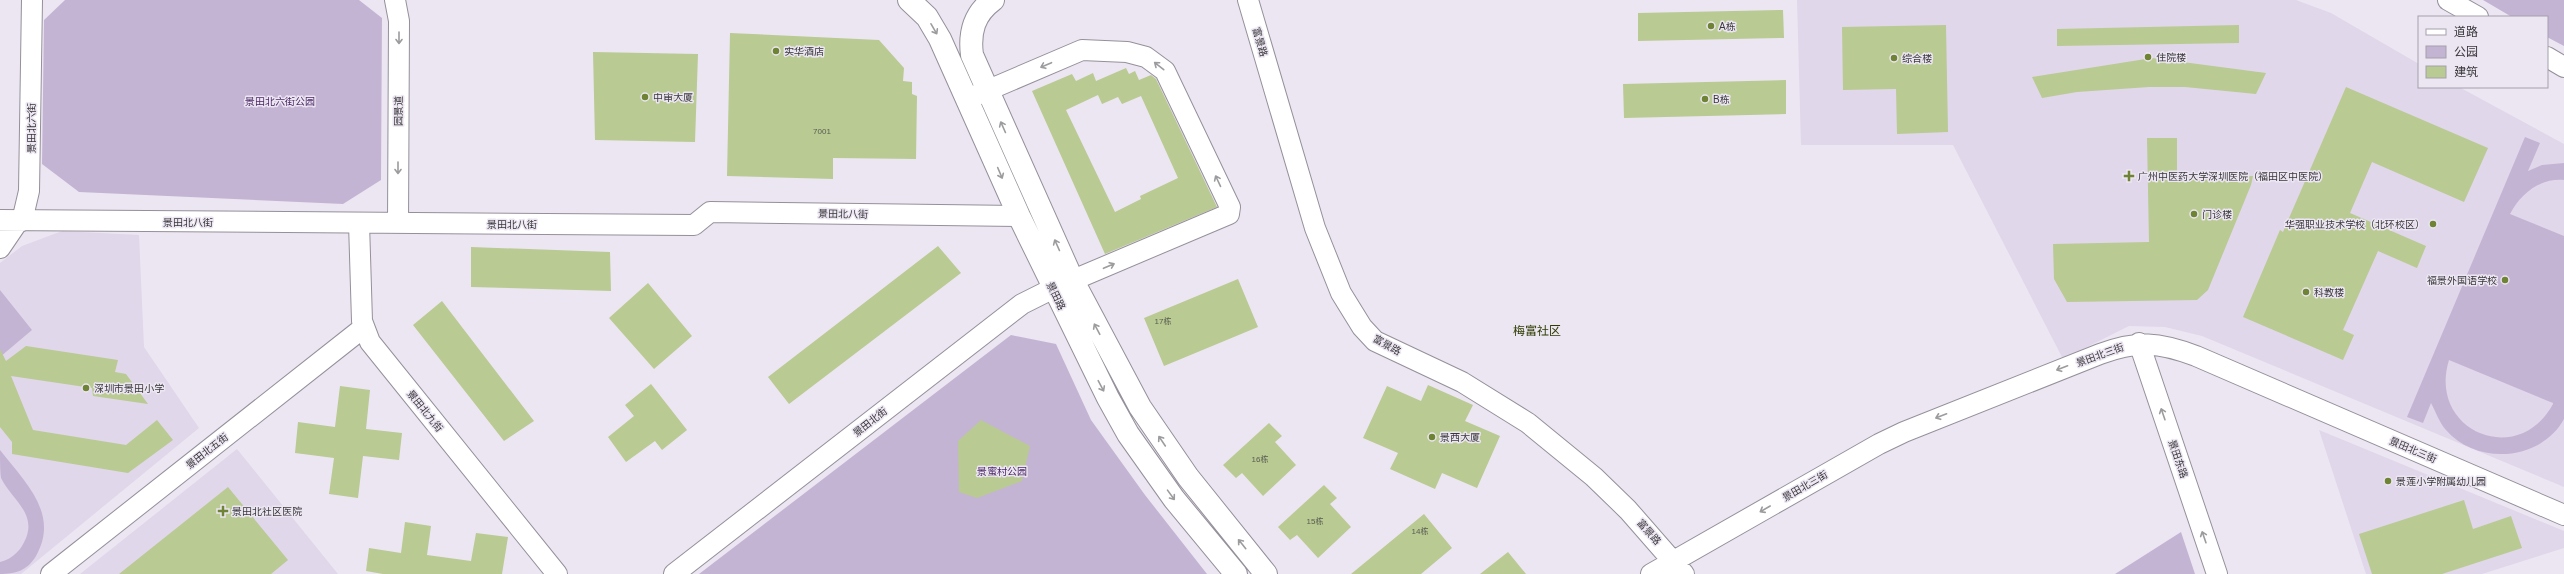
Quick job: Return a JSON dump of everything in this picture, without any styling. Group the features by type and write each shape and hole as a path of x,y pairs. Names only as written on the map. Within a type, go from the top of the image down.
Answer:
{"main road":[{"name":"景田路","path":"909,0 927,17 977,95 1140,408 1164,444 1266,574"},
{"name":"景田路","path":"992,0 977,17 971,38 972,55 977,95 1018,216 1089,363 1128,434 1174,499 1236,574"}],"street":[{"name":"景田北六街","path":"22,220 31,169 32,0"},
{"name":"园景道","path":"395,0 399,21 398,223"},
{"name":"富景路","path":"1248,0 1315,228 1341,294 1362,327 1375,341 1462,382 1528,423 1583,468 1628,510 1679,568"},
{"path":"2448,0 2476,16"},
{"name":"景田北街","path":"674,574 1022,304 1052,289 1227,216 1230,207 1166,71 1146,57 1114,50 1082,50 977,95"},
{"path":"2548,58 2564,67"},
{"name":"景田北八街","path":"0,220 694,225 710,212 1018,216"},
{"path":"0,248 17,223 22,220"},
{"name":"景田北九街","path":"359,223 363,328 377,352 557,574"},
{"name":"景田北五街","path":"51,574 363,328"},
{"name":"景田北三街","path":"1651,574 1679,568 1879,444 1904,432 2106,351 2139,343 2163,346 2196,356 2564,515"},
{"name":"景田东路","path":"2139,343 2216,574"}],"shaded area":[{"name":"广州中医药大学深圳医院（福田区中医院）","path":"1797,0 2296,0 2331,13 2418,63 2418,88 2461,88 2564,144 2564,487 2202,336 2165,327 2129,326 2063,359 1953,145 1801,145"},
{"name":"深圳市景田小学","path":"62,231 139,235 144,347 199,428 21,574 0,574 0,263 22,246"},
{"name":"景莲小学附属幼儿园","path":"2319,430 2564,531 2564,548 2482,574 2366,574"},
{"name":"景田北社区医院","path":"237,449 338,574 80,574"}],"green space":[{"name":"景田北六街公园","path":"65,0 359,0 382,18 381,180 343,204 79,192 42,164 44,20"},
{"path":"2483,0 2564,0 2564,46 2548,38 2548,16 2510,16"},
{"path":"2525,137 2540,143 2528,171 2542,165 2564,163 2564,180 2555,180 2539,184 2532,188 2514,206 2510,214 2564,236 2564,419 2554,433 2540,444 2525,450 2508,454 2491,453 2474,449 2459,442 2446,430 2439,420 2431,403 2423,423 2407,417","holes":["2449,360 2553,403 2538,424 2519,435 2499,437 2480,433 2463,422 2451,406 2446,385"]},
{"path":"0,290 32,330 0,357"},
{"name":"景蜜村公园","path":"1011,335 1056,344 1091,420 1145,495 1207,574 699,574"},
{"path":"0,450 20,474 36,499 42,512 44,526 42,541 36,556 29,565 20,571 0,574 0,562 10,558 20,549 27,535 28,526 27,517 23,509 1,478"},
{"path":"2181,532 2195,574 2115,574"}],"building":[{"name":"A栋","path":"1783,10 1784,38 1638,41 1638,13"},
{"name":"综合楼","path":"1946,25 1948,132 1897,134 1896,89 1843,90 1842,27"},
{"path":"2239,25 2239,43 2057,46 2057,29"},
{"path":"730,33 879,40 904,68 903,81 912,82 912,94 917,96 916,159 833,158 833,179 727,176"},
{"name":"中审大厦","path":"593,52 698,54 695,142 595,140"},
{"path":"2152,58 2266,73 2256,94 2185,87 2149,87 2077,92 2042,98 2032,77"},
{"path":"1126,68 1129,74 1135,71 1139,80 1151,75 1156,79 1217,207 1105,254 1032,91 1072,74 1076,81 1093,73 1096,81","holes":["1098,95 1102,104 1118,97 1122,104 1141,96 1178,178 1140,196 1141,199 1115,212 1066,110"]},
{"name":"B栋","path":"1786,80 1786,114 1624,118 1623,84"},
{"path":"2346,87 2488,148 2464,202 2372,162 2350,213 2426,246 2417,268 2378,251 2343,330 2354,335 2343,360 2243,317 2280,230 2283,232"},
{"name":"门诊楼","path":"2147,138 2177,138 2177,178 2253,176 2251,185 2208,290 2197,300 2067,302 2054,279 2053,244 2149,242"},
{"path":"938,246 961,273 789,404 768,377"},
{"path":"471,247 610,252 611,291 471,287"},
{"path":"1238,279 1258,327 1164,366 1144,318"},
{"path":"648,283 692,336 654,369 609,318"},
{"path":"442,301 534,421 504,441 413,325"},
{"path":"26,346 118,360 115,372 126,374 148,404 93,396 92,388 11,376 33,430 126,445 157,420 173,440 128,473 12,454 12,442 0,427 0,349 6,361"},
{"path":"651,384 687,430 662,450 655,441 626,462 608,437 634,416 625,405"},
{"name":"景西大厦","path":"1428,385 1473,405 1465,421 1500,436 1477,488 1442,473 1435,489 1390,469 1398,453 1363,438 1387,386 1421,401"},
{"path":"340,386 370,390 366,429 402,433 399,460 363,456 358,498 329,494 334,458 295,453 298,422 335,427"},
{"path":"981,420 1030,446 1022,481 977,498 959,492 958,441"},
{"path":"1269,423 1282,436 1275,442 1296,465 1263,496 1242,473 1236,478 1223,465"},
{"path":"1324,485 1337,498 1330,504 1351,527 1318,558 1297,535 1290,540 1278,527"},
{"path":"228,487 288,560 271,574 119,574"},
{"path":"2464,500 2473,529 2511,516 2522,548 2442,574 2372,574 2359,534"},
{"path":"1424,514 1452,548 1421,574 1351,574"},
{"path":"405,522 431,526 427,555 471,561 476,533 508,537 502,574 383,574 366,571 369,548 401,553"},
{"path":"1508,552 1526,574 1480,574"}],"place":[{"name":"A栋","path":"1711,26"},
{"name":"实华酒店","path":"776,51"},
{"name":"住院楼","path":"2148,57"},
{"name":"综合楼","path":"1894,58"},
{"name":"中审大厦","path":"645,97"},
{"name":"B栋","path":"1705,99"},
{"name":"广州中医药大学深圳医院（福田区中医院）","path":"2129,176"},
{"name":"门诊楼","path":"2194,214"},
{"name":"华强职业技术学校（北环校区）","path":"2433,224"},
{"name":"福景外国语学校","path":"2505,280"},
{"name":"科教楼","path":"2306,292"},
{"name":"深圳市景田小学","path":"86,388"},
{"name":"景西大厦","path":"1432,437"},
{"name":"景莲小学附属幼儿园","path":"2388,481"},
{"name":"景田北社区医院","path":"223,511"}],"district":[{"name":"梅富社区","path":"1537,331"}]}
